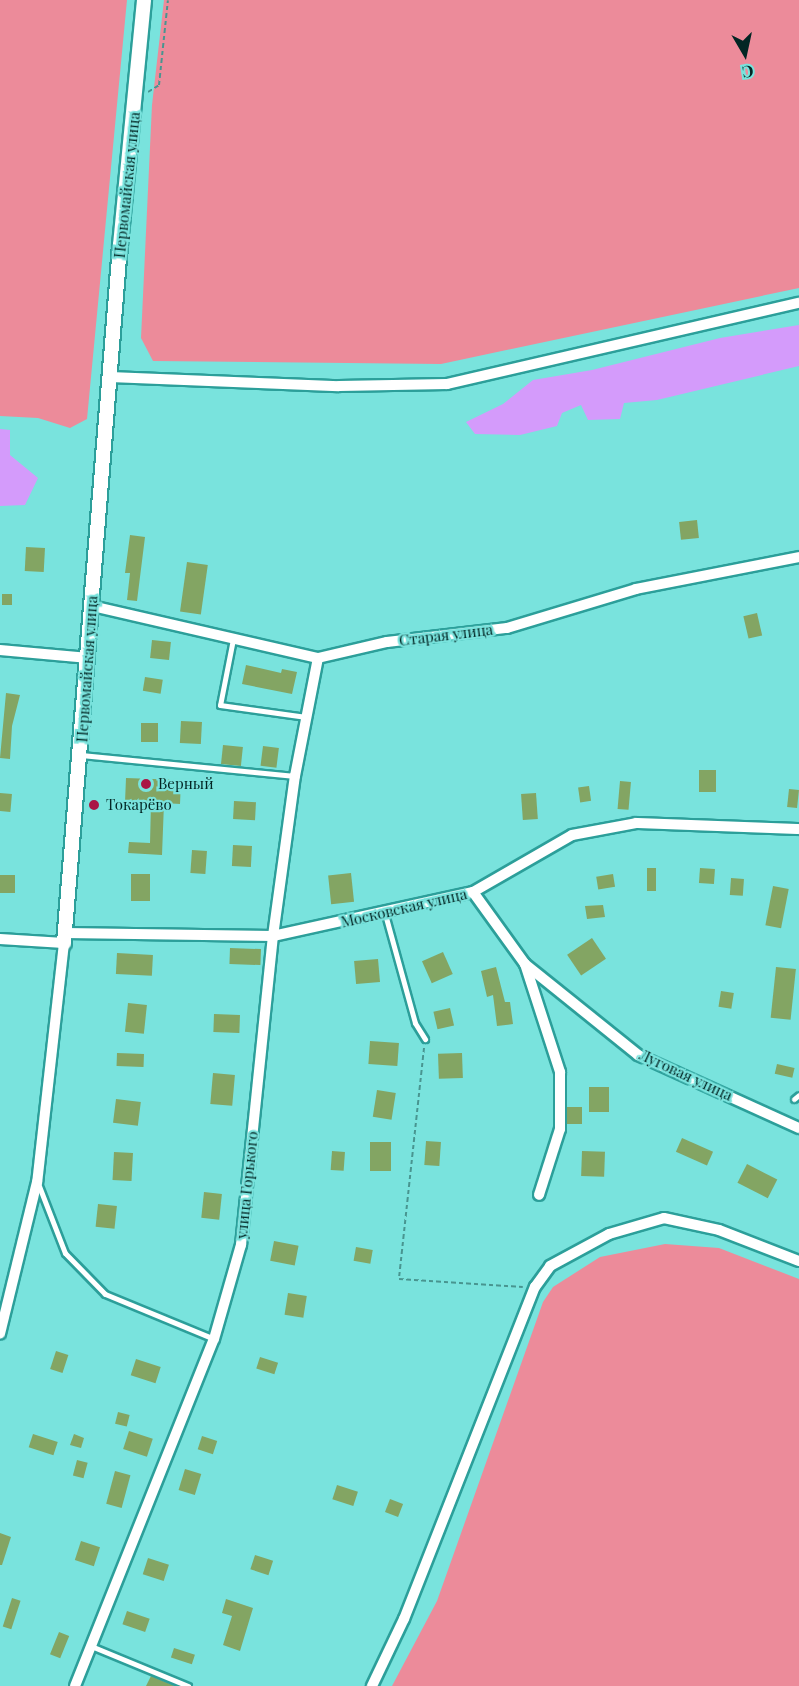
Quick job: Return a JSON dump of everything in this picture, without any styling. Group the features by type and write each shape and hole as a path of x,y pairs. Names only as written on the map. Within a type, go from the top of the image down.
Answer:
{"street":[{"name":"Первомайская улица","path":"0,1334 38,1182 81,755 110,377 144,0"},
{"path":"110,377 339,386 447,384 799,303"},
{"name":"Старая улица","path":"92,606 318,658 387,642 507,628 636,590 799,557"},
{"path":"0,650 89,658"},
{"name":"улица Горького","path":"75,1686 214,1339 241,1245 273,936 295,776 318,658"},
{"name":"Московская улица","path":"0,939 273,936 385,914 472,892 572,835 636,823 799,829"},
{"path":"472,892 525,964 560,1072 560,1129 539,1195"},
{"name":"Луговая улица","path":"525,964 638,1055 799,1128"},
{"path":"372,1686 404,1618 535,1287 550,1266 609,1234 664,1218 719,1230 799,1261"}],"lane":[{"path":"233,639 220,705 306,717"},
{"path":"81,755 295,776"},
{"path":"385,914 415,1023 425,1039"},
{"path":"38,1182 65,1253 105,1294 214,1339"},
{"path":"91,1646 188,1686"}],"path":[{"path":"135,100 159,85 168,0"},
{"path":"425,1039 399,1279 535,1287"}],"shaded area":[{"path":"0,0 127,0 87,419 70,428 38,418 0,416"},
{"path":"164,0 799,0 799,288 441,364 153,361 141,338 152,105"},
{"path":"799,325 799,366 657,400 624,403 620,419 588,420 581,405 562,413 557,426 520,435 475,434 466,422 503,404 533,380 592,370 720,338"},
{"path":"0,429 10,430 10,455 38,478 25,505 0,506"},
{"path":"665,1244 719,1248 799,1279 799,1686 392,1686 437,1601 543,1302 553,1287 600,1257"}],"building":[{"path":"697,520 699,538 681,540 679,522"},
{"path":"130,535 145,537 137,601 127,600 130,573 125,573"},
{"path":"26,547 45,548 44,572 25,571"},
{"path":"187,562 208,565 201,614 180,612"},
{"path":"2,594 12,594 12,605 2,605"},
{"path":"757,613 762,635 749,639 743,616"},
{"path":"152,640 171,642 169,660 150,658"},
{"path":"246,665 281,673 282,669 297,672 292,694 242,684"},
{"path":"145,677 163,680 161,694 143,691"},
{"path":"6,693 20,695 12,726 10,759 0,758"},
{"path":"181,721 202,722 201,744 180,743"},
{"path":"141,723 158,723 158,742 141,742"},
{"path":"223,745 243,747 241,766 221,764"},
{"path":"263,746 279,748 276,768 261,766"},
{"path":"699,770 716,770 716,792 699,792"},
{"path":"126,778 181,780 180,804 164,803 162,855 128,853 129,842 150,843 151,803 125,802"},
{"path":"620,781 631,782 629,810 618,809"},
{"path":"589,786 591,801 580,802 578,788"},
{"path":"789,789 799,790 797,808 787,807"},
{"path":"0,793 12,794 10,812 0,811"},
{"path":"536,793 538,819 523,820 521,794"},
{"path":"234,801 256,802 255,820 233,819"},
{"path":"233,845 252,846 251,867 232,866"},
{"path":"192,850 207,851 205,874 190,873"},
{"path":"647,868 656,868 656,891 647,891"},
{"path":"700,868 715,869 714,884 699,883"},
{"path":"351,873 354,902 331,904 328,875"},
{"path":"131,874 150,874 150,901 131,901"},
{"path":"613,874 615,887 598,889 596,877"},
{"path":"0,875 15,875 15,893 0,893"},
{"path":"731,878 744,879 743,896 730,895"},
{"path":"773,886 789,889 781,928 765,925"},
{"path":"603,905 605,917 587,919 585,906"},
{"path":"592,938 606,959 581,976 567,955"},
{"path":"230,948 261,949 260,965 229,964"},
{"path":"443,952 453,974 432,983 422,961"},
{"path":"117,953 153,955 152,976 116,974"},
{"path":"378,959 380,982 356,984 354,961"},
{"path":"496,967 505,1002 510,1002 513,1024 497,1026 493,995 487,997 481,971"},
{"path":"776,967 796,969 791,1020 771,1018"},
{"path":"721,991 734,993 731,1009 718,1007"},
{"path":"128,1003 147,1005 144,1034 125,1032"},
{"path":"450,1008 454,1026 437,1029 433,1012"},
{"path":"214,1014 240,1015 239,1033 213,1032"},
{"path":"370,1041 399,1043 397,1066 368,1064"},
{"path":"117,1053 144,1054 144,1067 117,1066"},
{"path":"462,1053 463,1078 439,1079 438,1054"},
{"path":"777,1064 795,1068 792,1078 775,1074"},
{"path":"213,1073 235,1075 232,1106 210,1104"},
{"path":"589,1087 609,1087 609,1112 589,1112"},
{"path":"377,1090 396,1093 392,1120 373,1117"},
{"path":"116,1099 141,1102 138,1126 113,1123"},
{"path":"567,1107 582,1107 582,1124 567,1124"},
{"path":"682,1138 713,1152 707,1166 676,1152"},
{"path":"426,1141 441,1142 439,1166 424,1165"},
{"path":"370,1142 391,1142 391,1171 370,1171"},
{"path":"332,1151 345,1152 344,1171 331,1170"},
{"path":"582,1151 605,1152 604,1177 581,1176"},
{"path":"114,1152 133,1153 132,1181 113,1180"},
{"path":"747,1164 777,1179 768,1198 737,1183"},
{"path":"204,1192 222,1194 219,1220 201,1218"},
{"path":"98,1204 117,1206 114,1229 96,1227"},
{"path":"274,1241 299,1246 295,1265 270,1261"},
{"path":"356,1247 373,1250 370,1264 354,1261"},
{"path":"288,1293 307,1296 303,1318 285,1315"},
{"path":"56,1351 68,1355 62,1373 50,1369"},
{"path":"260,1357 278,1363 274,1374 256,1368"},
{"path":"136,1359 161,1367 155,1383 131,1375"},
{"path":"118,1412 130,1415 127,1427 115,1424"},
{"path":"129,1431 153,1439 147,1457 123,1449"},
{"path":"33,1434 58,1442 53,1455 29,1447"},
{"path":"74,1434 84,1438 81,1448 70,1445"},
{"path":"202,1436 217,1441 213,1454 198,1449"},
{"path":"77,1460 88,1463 83,1478 73,1475"},
{"path":"185,1469 201,1474 195,1495 179,1490"},
{"path":"115,1471 130,1475 122,1508 106,1504"},
{"path":"337,1485 358,1492 353,1506 332,1499"},
{"path":"390,1499 403,1504 398,1517 385,1512"},
{"path":"0,1533 11,1537 2,1565 0,1565"},
{"path":"81,1541 100,1547 94,1566 75,1560"},
{"path":"255,1555 273,1561 268,1575 250,1569"},
{"path":"148,1558 169,1565 164,1581 143,1574"},
{"path":"12,1598 21,1601 11,1629 3,1627"},
{"path":"226,1599 253,1608 240,1651 223,1645 232,1616 222,1613"},
{"path":"127,1611 150,1619 145,1632 122,1624"},
{"path":"59,1632 69,1636 60,1658 50,1654"},
{"path":"174,1648 195,1655 192,1664 171,1658"},
{"path":"151,1676 175,1686 146,1686"}],"place":[{"name":"Верный","path":"146,784"},
{"name":"Токарёво","path":"94,805"}]}
